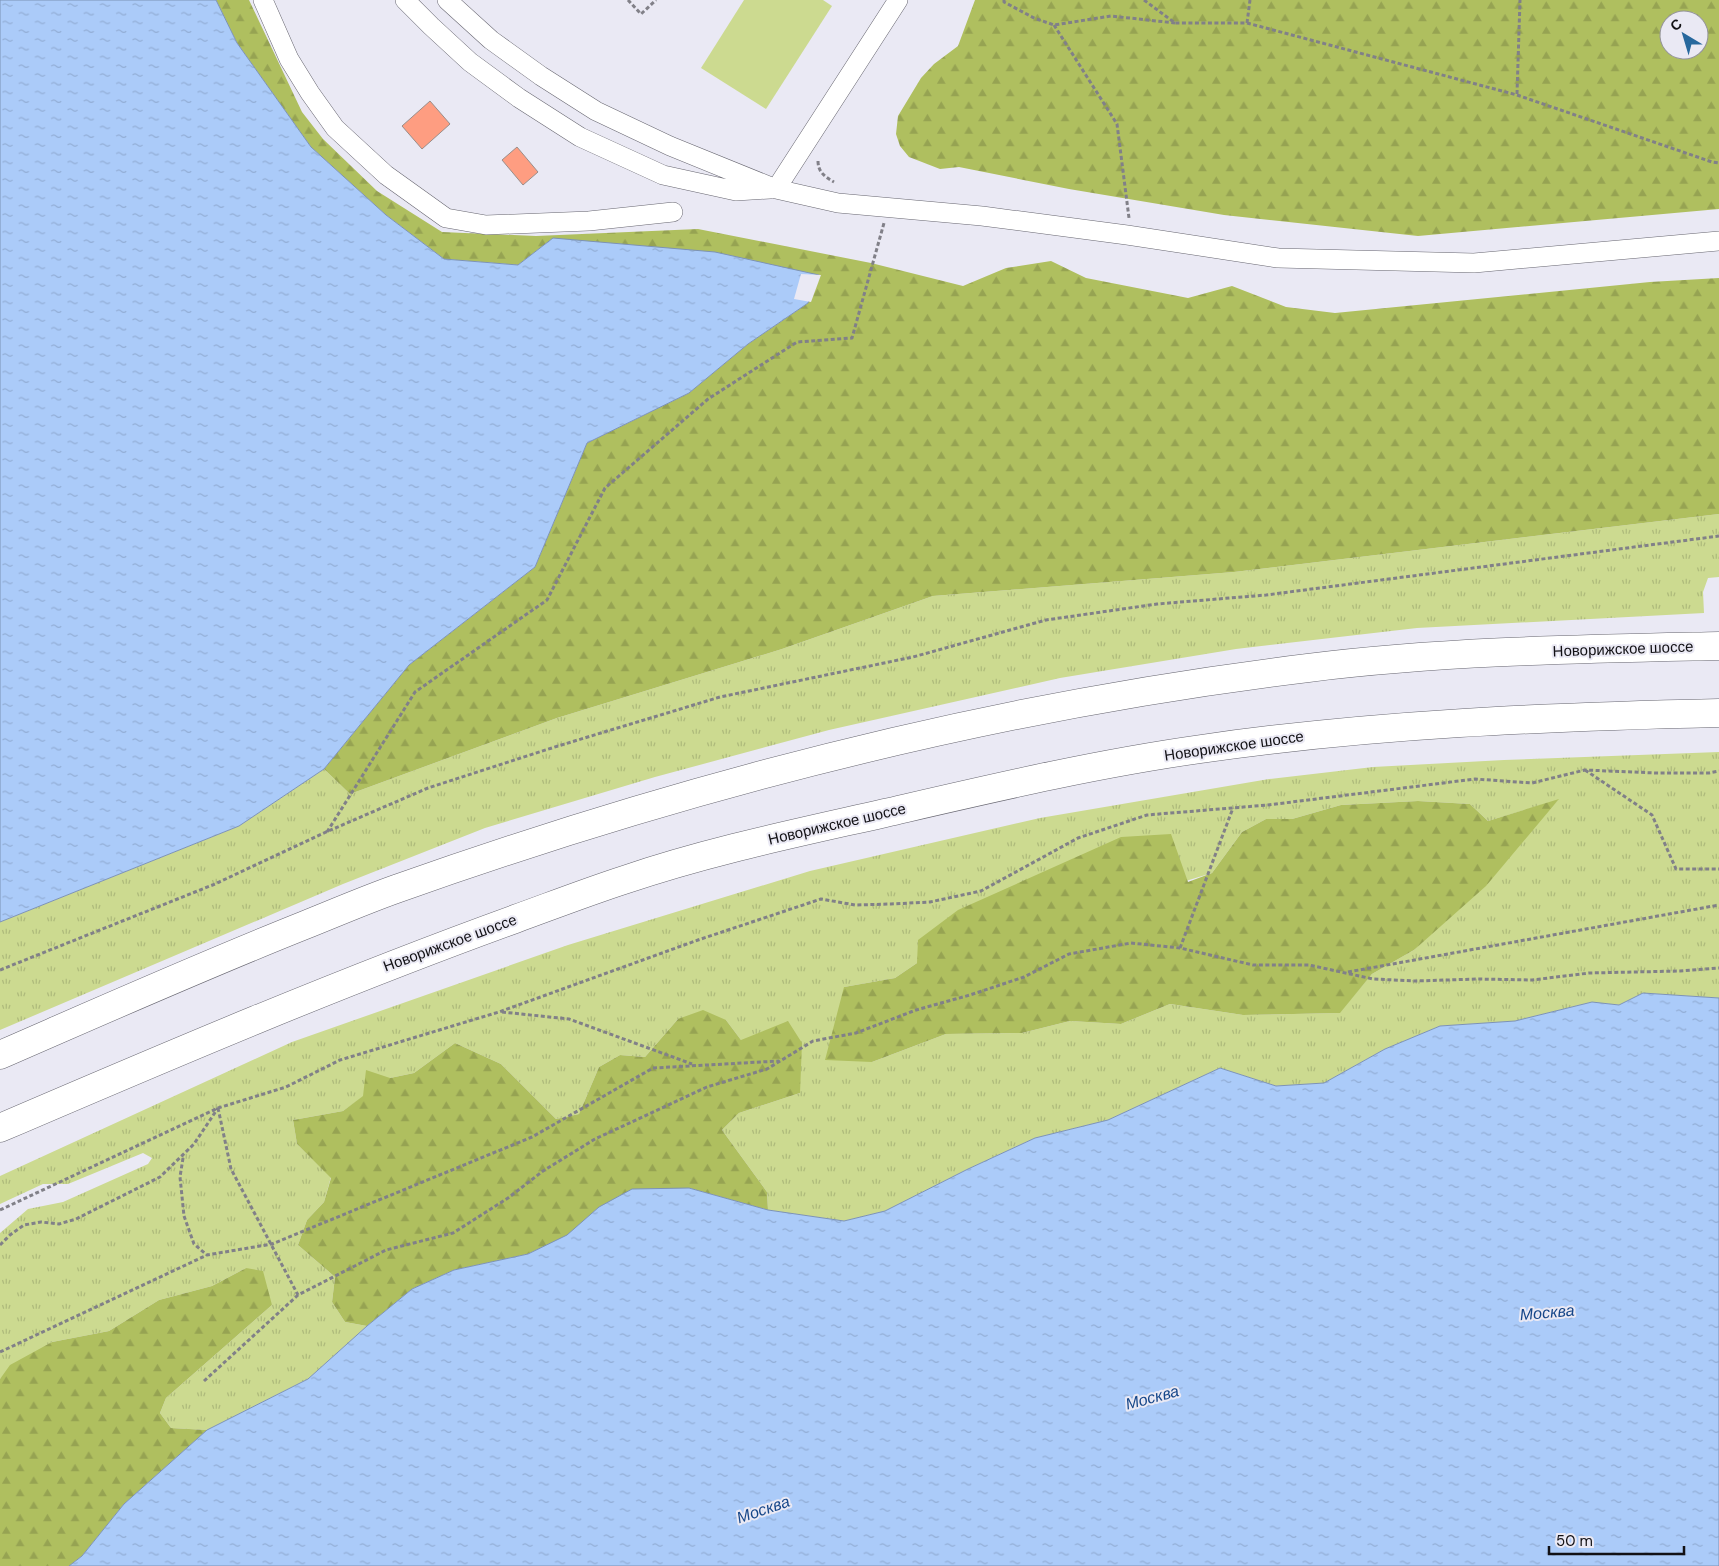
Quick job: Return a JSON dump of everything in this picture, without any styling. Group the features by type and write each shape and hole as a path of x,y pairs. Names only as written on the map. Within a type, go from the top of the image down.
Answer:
{"highway":[{"name":"Новорижское шоссе","path":"0,1055 261,942 390,891 497,854 716,788 933,733 1100,700 1309,667 1444,655 1719,646"},
{"name":"Новорижское шоссе","path":"0,1128 196,1044 414,956 626,879 755,842 1051,776 1198,749 1316,734 1445,724 1594,716 1719,713"}],"street":[{"path":"263,0 290,59 310,93 335,128 386,175 446,218 486,225 589,221 673,212"},
{"path":"405,0 470,62 519,98 580,137 663,174 736,191 776,189"},
{"path":"447,0 491,40 541,76 596,110 670,146 776,189 838,203 992,217 1278,258 1474,262 1719,242"},
{"path":"776,189 898,0"}],"path":[{"path":"628,0 641,14 656,0"},
{"path":"1004,0 1004,2 1034,18 1054,25 1111,16 1175,23 1246,23 1517,95 1719,163"},
{"path":"1144,0 1175,23"},
{"path":"1246,23 1250,0"},
{"path":"1517,95 1520,0"},
{"path":"1054,25 1117,124 1130,218"},
{"path":"818,161 821,173 841,185"},
{"path":"326,832 415,692 548,600 605,488 708,399 798,342 852,338 888,208"},
{"path":"0,970 215,884 326,832 428,788 720,697 913,657 1046,620 1157,604 1266,595 1719,536"},
{"path":"1585,770 1652,815 1676,869 1719,869"},
{"path":"0,1210 218,1108 286,1087 340,1060 498,1012 698,940 821,899 855,905 891,904 930,902 981,891 1078,838 1147,815 1268,805 1475,779 1532,783 1585,770 1656,773 1719,771"},
{"path":"1180,948 1233,808"},
{"path":"1345,973 1719,905"},
{"path":"204,1381 298,1295 386,1250 454,1234 508,1198 543,1171 595,1139 707,1088 768,1069 813,1041 856,1033 916,1010 1024,977 1069,954 1131,943 1180,948 1253,965 1309,965 1374,979 1415,981 1532,980 1589,973 1680,972 1719,968"},
{"path":"498,1012 569,1020 695,1065"},
{"path":"0,1352 207,1255 272,1244 532,1137 653,1068 780,1061"},
{"path":"0,1245 24,1225 41,1222 59,1224 76,1220 160,1177 183,1157 194,1144 218,1108"},
{"path":"218,1108 230,1169 298,1295"},
{"path":"183,1157 180,1177 184,1216 194,1244 207,1255"}],"green space":[{"path":"216,0 249,0 302,112 323,139 377,191 442,232 536,236 698,229 871,263 963,286 1006,268 1051,261 1086,278 1188,298 1232,286 1286,307 1335,313 1650,282 1719,278 1719,514 1234,572 933,596 782,649 557,718 350,794 324,769 409,665 535,567 587,443 689,393 748,344 808,303 553,238 518,265 444,259 386,215 311,147 237,43"},
{"path":"744,0 823,0 832,6 766,109 701,68"},
{"path":"975,0 1719,0 1719,209 1418,236 1224,215 1069,189 959,167 940,169 909,157 900,146 896,134 898,116 921,78 934,64 958,46"},
{"path":"1719,514 1719,577 1708,578 1703,592 1704,613 1417,628 1236,649 1060,678 829,730 655,777 485,828 343,884 0,1030 0,922 239,826 324,769 350,794 557,718 782,649 933,596 1234,572"},
{"path":"1719,752 1719,998 1643,993 1619,1005 1592,1002 1515,1021 1440,1026 1385,1049 1324,1083 1276,1086 1220,1068 1108,1120 1035,1138 885,1211 844,1221 768,1210 767,1192 722,1130 739,1113 800,1093 741,1040 726,1020 678,1019 645,1057 620,1055 599,1067 579,1114 556,1119 501,1064 455,1043 414,1073 390,1078 343,1111 293,1120 297,1144 331,1177 324,1202 307,1220 298,1245 335,1277 332,1302 345,1322 367,1326 308,1379 207,1430 171,1428 160,1413 166,1398 272,1305 246,1268 212,1286 159,1300 109,1331 52,1342 0,1379 0,1233 28,1209 63,1202 148,1164 152,1158 143,1153 68,1184 43,1184 0,1204 0,1176 292,1042 568,945 810,871 1040,818 1269,779 1373,767","holes":["1558,800 1414,950 1372,974 1339,1013 1243,1015 1170,1004 1121,1024 1070,1021 1022,1033 946,1034 872,1062 844,987 895,978 917,963 1212,873 1242,832 1266,819 1292,819 1341,805 1418,801 1470,804 1488,821"]},
{"path":"1559,799 1486,886 1414,950 1372,974 1340,1013 1243,1015 1170,1004 1121,1024 1070,1021 1022,1033 946,1034 872,1062 825,1060 844,987 895,978 917,963 918,940 958,910 1121,837 1171,834 1188,882 1212,873 1242,832 1266,819 1292,819 1341,805 1418,801 1470,804 1488,821"},
{"path":"703,1010 726,1020 741,1040 788,1021 802,1043 800,1093 739,1113 722,1130 767,1192 768,1210 689,1188 599,1207 568,1235 528,1254 454,1270 412,1289 367,1326 345,1322 332,1302 335,1277 298,1245 307,1220 324,1202 331,1178 297,1144 293,1120 343,1111 363,1096 366,1070 390,1078 414,1073 455,1043 501,1064 556,1119 579,1114 599,1067 620,1055 645,1057 678,1019"},
{"path":"246,1268 263,1271 272,1305 166,1398 160,1413 171,1428 207,1430 124,1504 82,1556 69,1566 0,1566 0,1379 10,1365 52,1342 109,1331 159,1300 212,1286"}],"water":[{"path":"0,0 216,0 237,43 311,147 386,215 444,259 518,265 553,238 715,252 819,275 808,303 748,344 689,393 587,443 535,567 409,665 324,769 239,826 0,922"},
{"name":"Москва","path":"1643,993 1719,998 1719,1566 69,1566 82,1556 124,1504 207,1430 308,1379 412,1289 454,1270 528,1254 567,1235 599,1207 632,1189 689,1188 768,1210 844,1221 885,1211 1035,1138 1108,1120 1220,1068 1276,1086 1324,1083 1385,1049 1440,1026 1515,1021 1592,1002 1619,1005"}],"pier":[{"path":"801,274 821,275 811,302 794,299"}],"building":[{"path":"430,101 450,124 422,149 402,126"},
{"path":"517,147 538,172 523,185 502,160"}]}
